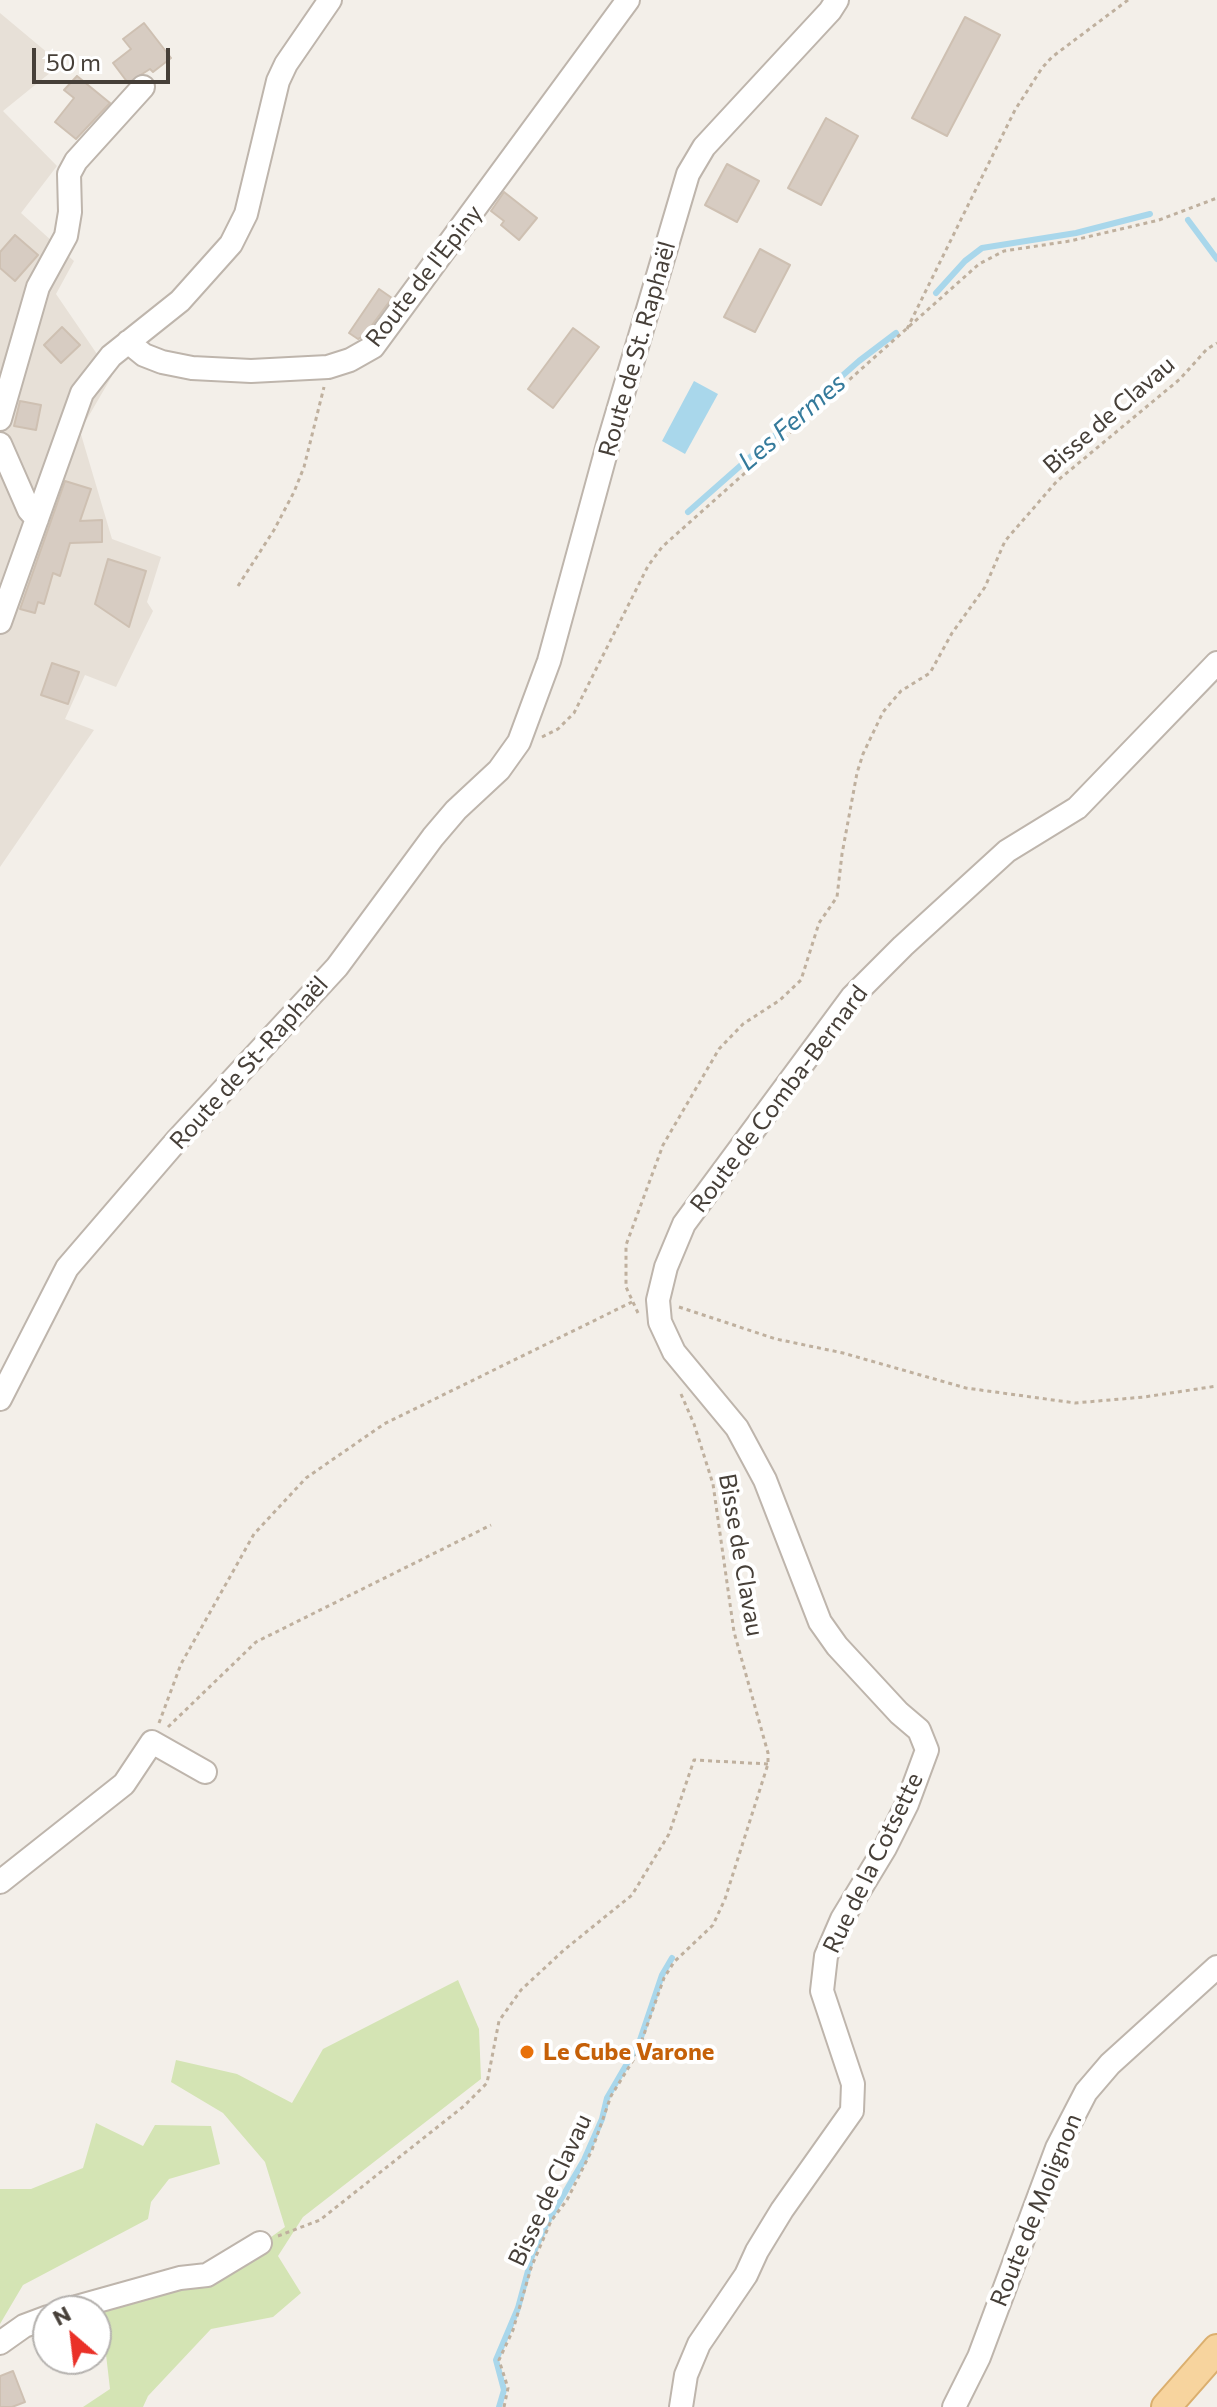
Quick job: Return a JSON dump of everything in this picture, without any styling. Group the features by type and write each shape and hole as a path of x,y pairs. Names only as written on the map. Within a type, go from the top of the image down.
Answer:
{"main road":[{"path":"1166,2407 1217,2349"}],"street":[{"path":"0,622 82,393 97,370 180,301 231,244 246,214 278,81 286,64 330,0"},
{"name":"Route de l'Epiny","path":"128,342 144,355 162,362 192,368 251,371 328,367 350,360 373,347 628,0"},
{"name":"Route de St. Raphaël","path":"519,742 549,661 609,441 688,174 704,147 837,0"},
{"path":"0,419 38,287 66,236 70,212 69,174 76,161 143,87"},
{"path":"0,444 29,510 37,519"},
{"name":"Route de Comba-Bernard","path":"658,1300 666,1267 684,1224 852,997 1007,851 1077,808 1217,663"},
{"name":"Route de St-Raphaël","path":"0,1399 67,1268 178,1139 337,967 433,837 505,763 519,742"},
{"name":"Rue de la Cotsette","path":"658,1300 660,1322 674,1352 737,1428 765,1480 820,1622 837,1646 899,1713 919,1730 927,1750 907,1804 885,1848 842,1919 826,1956 822,1991 853,2084 852,2111 782,2210 746,2275 699,2344 686,2375 681,2407"},
{"path":"0,1882 124,1784 152,1742 205,1772"},
{"name":"Route de Molignon","path":"954,2407 979,2357 1057,2148 1086,2092 1110,2064 1217,1967"},
{"path":"112,2297 180,2278 207,2275 260,2243"},
{"path":"0,2343 32,2323"}],"path":[{"path":"906,330 1015,110 1042,68 1052,57 1128,0"},
{"path":"519,742 548,736 574,713 636,587 662,547 991,256 1012,249 1070,241 1159,220 1217,198"},
{"name":"Bisse de Clavau","path":"642,1323 626,1287 626,1245 663,1145 719,1049 743,1024 780,1000 801,980 819,923 837,897 857,773 883,712 906,687 925,679 930,673 952,633 985,587 1005,541 1057,481 1180,379 1207,349 1217,343"},
{"path":"238,586 274,530 304,467 328,367"},
{"path":"658,1300 776,1339 843,1353 966,1388 1075,1403 1217,1386"},
{"path":"152,1742 181,1664 254,1534 306,1478 384,1424 633,1302"},
{"name":"Bisse de Clavau","path":"504,2407 508,2388 499,2360 513,2330 531,2268 551,2221 567,2200 592,2150 611,2096 637,2054 664,1978 674,1962 713,1925 725,1899 768,1764 768,1753 734,1632 713,1484 694,1424 677,1387"},
{"path":"152,1742 256,1642 491,1525"},
{"path":"260,2243 320,2220 464,2106 487,2083 499,2021 521,1990 564,1950 632,1895 669,1834 694,1760 768,1764"}],"shaded area":[{"path":"0,13 61,64 3,111 57,166 21,213 74,261 56,294 112,376 80,431 112,539 161,557 147,602 153,611 116,687 85,675 65,719 94,730 0,867"}],"green space":[{"path":"458,1980 479,2029 481,2079 303,2217 278,2256 301,2293 273,2317 211,2329 148,2396 143,2407 83,2407 110,2389 112,2308 209,2282 285,2227 265,2162 223,2113 171,2082 176,2060 237,2074 292,2103 323,2049"},
{"path":"96,2123 143,2146 155,2125 211,2126 220,2164 169,2179 151,2202 148,2219 23,2285 0,2324 0,2189 31,2189 83,2168"}],"water":[{"path":"694,381 718,394 685,454 662,441"}],"building":[{"path":"965,17 1000,35 947,136 912,118"},
{"path":"144,23 171,58 153,72 150,69 128,83 113,63 131,49 123,39"},
{"path":"77,76 110,103 76,139 55,122 74,98 64,90"},
{"path":"826,118 858,136 821,205 788,188"},
{"path":"727,164 759,181 737,222 705,205"},
{"path":"504,192 537,218 519,240 501,225 504,221 491,211"},
{"path":"15,235 38,255 15,281 0,268 0,252"},
{"path":"760,249 790,265 755,332 724,317"},
{"path":"379,289 392,298 364,336 358,339 349,333"},
{"path":"62,327 80,345 61,363 44,345"},
{"path":"573,328 599,347 553,408 528,389"},
{"path":"20,401 41,405 36,430 14,426"},
{"path":"65,481 91,489 80,521 102,520 102,542 70,543 60,576 53,573 44,604 38,602 35,613 20,609"},
{"path":"108,559 146,571 129,627 95,604"},
{"path":"52,663 79,672 68,704 41,695"},
{"path":"13,2371 25,2402 0,2407 0,2376"}],"waterway":[{"name":"Les Fermes","path":"936,293 965,261 982,248 1076,233 1150,214"},
{"name":"Les Fermes","path":"1188,220 1217,259"},
{"name":"Les Fermes","path":"688,512 859,361 896,333"},
{"path":"499,2407 504,2390 496,2360 518,2308 532,2256 547,2223 584,2160 602,2119 607,2098 639,2043 662,1975 672,1958"}],"place":[{"name":"Le Cube Varone","path":"527,2052"}]}
